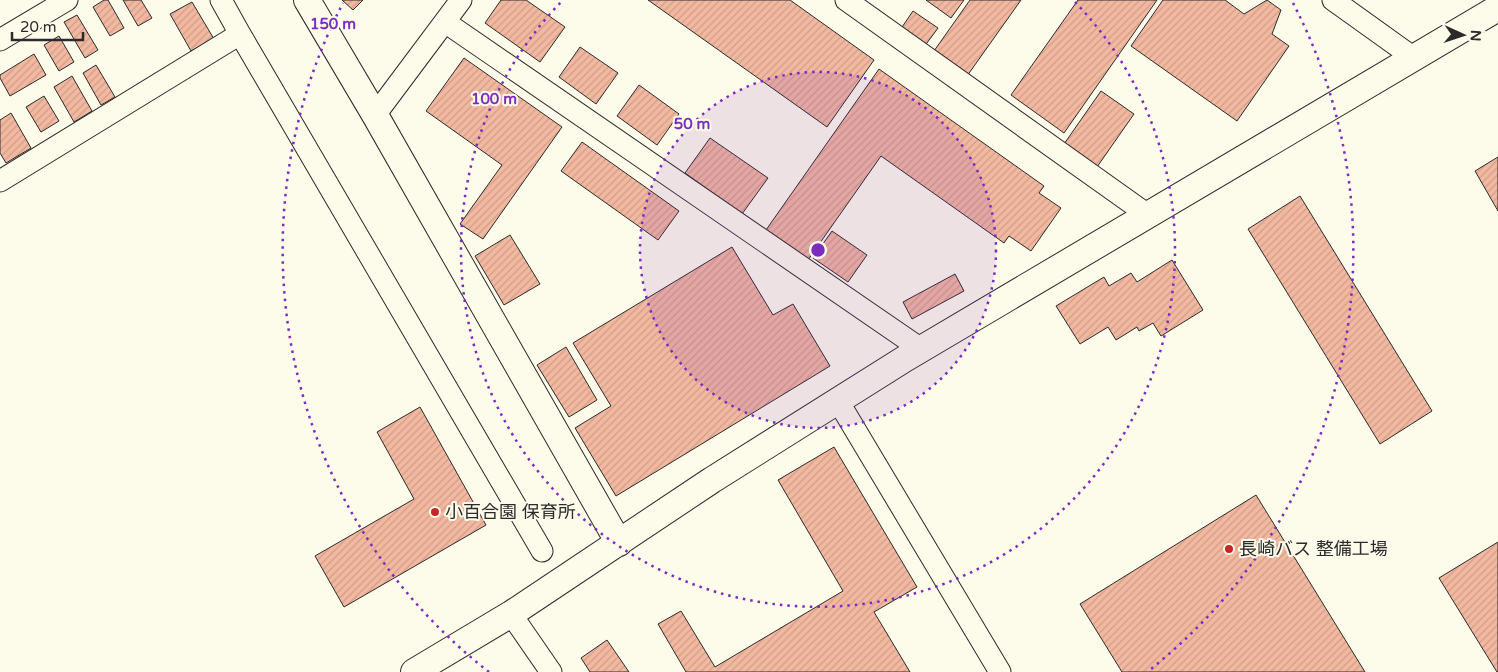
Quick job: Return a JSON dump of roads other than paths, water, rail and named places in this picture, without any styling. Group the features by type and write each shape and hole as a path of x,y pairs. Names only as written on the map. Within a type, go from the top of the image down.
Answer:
{"street":[{"path":"0,40 67,0"},
{"path":"221,0 542,551"},
{"path":"307,0 375,115 618,543"},
{"path":"375,115 461,0"},
{"path":"846,0 1148,215"},
{"path":"1334,0 1414,58"},
{"path":"414,672 511,614 712,480 921,349 1498,8"},
{"path":"445,22 921,349"},
{"path":"0,181 240,34"},
{"path":"838,401 1000,672"},
{"path":"511,614 550,672"}],"place":[{"name":"小百合園 保育所","path":"435,512"},
{"name":"長崎バス 整備工場","path":"1229,549"}]}
